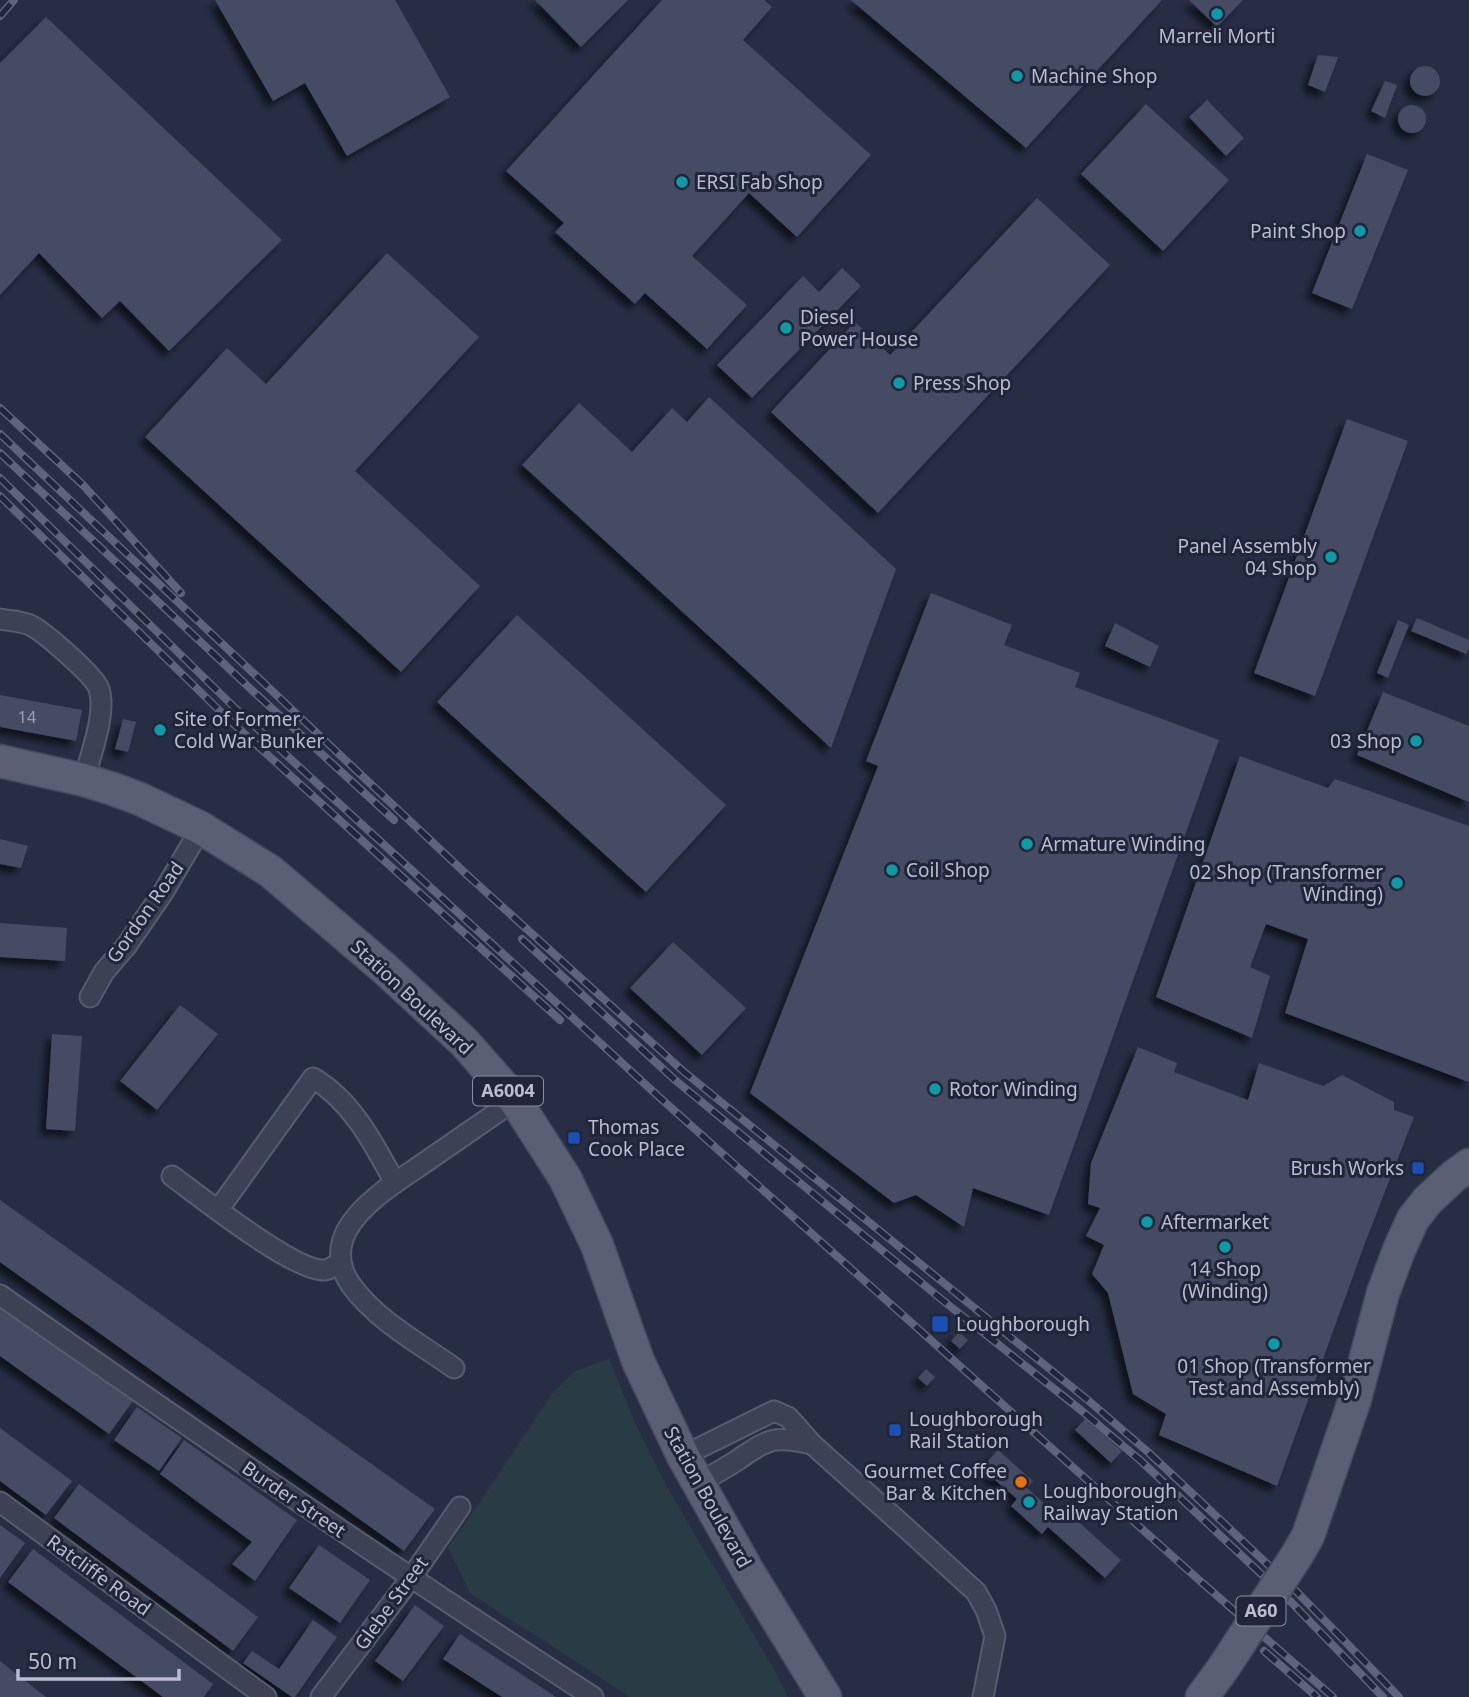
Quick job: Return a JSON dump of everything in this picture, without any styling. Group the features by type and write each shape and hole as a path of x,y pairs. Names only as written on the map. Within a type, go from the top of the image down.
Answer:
{"main road":[{"name":"Station Boulevard","path":"0,761 84,780 140,799 201,828 270,871 385,969 464,1042 515,1100 565,1178 597,1245 638,1362 690,1469 749,1573 825,1697"},
{"name":"A60","path":"1202,1697 1308,1536 1351,1412 1383,1293 1413,1220 1428,1200 1469,1166"}],"street":[{"path":"0,619 30,625 42,632 92,677 99,688 100,720 84,780"},
{"name":"Gordon Road","path":"90,997 104,972 127,945 164,891 201,828"},
{"path":"218,1210 313,1078 328,1087 372,1139 395,1183"},
{"path":"454,1368 377,1314 350,1284 340,1263 341,1246 348,1228 366,1206 515,1100"},
{"path":"172,1176 256,1237 301,1264 325,1270 340,1263"},
{"name":"Burder Street","path":"0,1295 411,1578 593,1697"},
{"path":"690,1469 774,1411 788,1418 812,1444 976,1592 995,1636 983,1697"},
{"path":"690,1469 734,1463 758,1445 767,1442 787,1439 812,1444"},
{"name":"Ratcliffe Road","path":"0,1502 266,1697"},
{"name":"Glebe Street","path":"321,1697 411,1578 460,1507"}],"shaded area":[{"path":"609,1359 636,1425 666,1485 788,1697 630,1697 470,1593 448,1547 552,1394 575,1371"}],"building":[{"path":"215,0 395,0 450,97 347,156 305,83 273,101"},
{"path":"535,0 628,0 581,47"},
{"name":"ERSI Fab Shop","path":"662,0 764,0 772,7 743,40 871,155 797,237 749,193 692,256 747,305 707,349 645,293 635,304 555,232 564,223 506,171"},
{"name":"Machine Shop","path":"851,0 1162,0 1026,148"},
{"name":"Marreli Morti","path":"1189,0 1243,0 1217,27"},
{"path":"46,17 282,240 169,351 120,301 102,318 39,253 0,295 0,63"},
{"path":"1318,55 1338,57 1325,92 1308,85"},
{"path":"1425,66 1436,70 1440,81 1436,92 1425,96 1414,92 1410,81 1414,70"},
{"path":"1385,81 1397,85 1385,118 1371,111"},
{"path":"1207,100 1244,138 1226,156 1189,117"},
{"path":"1146,104 1229,180 1163,251 1081,174"},
{"path":"1412,105 1422,109 1426,119 1422,129 1412,133 1402,129 1398,119 1402,109"},
{"name":"Paint Shop","path":"1367,154 1408,170 1352,309 1312,293"},
{"name":"Press Shop","path":"1037,198 1110,265 878,513 771,412 855,322 890,355"},
{"path":"387,253 479,337 355,471 480,586 401,672 145,437 227,348 266,384"},
{"name":"Diesel Power House","path":"842,268 861,286 752,398 717,365 803,276 819,292"},
{"path":"709,397 896,569 831,748 522,465 579,403 632,452 672,408 687,422"},
{"name":"Panel Assembly 04 Shop","path":"1347,419 1408,441 1315,696 1254,673"},
{"path":"931,593 1012,625 1004,645 1080,673 1075,687 1219,740 1049,1215 973,1188 964,1227 916,1195 894,1203 750,1093 878,766 866,761"},
{"path":"517,615 726,805 646,892 437,702"},
{"path":"1417,618 1469,640 1466,654 1411,631"},
{"path":"1398,620 1409,625 1388,678 1377,673"},
{"path":"1115,623 1159,646 1150,667 1105,646"},
{"name":"03 Shop","path":"1383,692 1469,726 1469,802 1357,755"},
{"path":"0,695 82,710 76,741 0,727"},
{"path":"123,719 136,722 128,752 115,749"},
{"path":"1240,756 1328,788 1335,779 1469,826 1469,1082 1285,1013 1308,939 1266,924 1250,967 1270,976 1252,1038 1156,997"},
{"path":"0,839 28,846 21,868 0,864"},
{"path":"0,923 67,928 65,961 0,957"},
{"path":"673,942 746,1008 702,1055 630,988"},
{"path":"180,1005 218,1034 157,1110 120,1081"},
{"path":"52,1034 82,1036 75,1131 46,1129"},
{"path":"1138,1047 1177,1063 1174,1072 1248,1100 1259,1063 1323,1086 1342,1075 1394,1102 1394,1110 1414,1117 1277,1486 1159,1435 1166,1414 1133,1394 1108,1293 1092,1274 1104,1245 1086,1236 1100,1208 1088,1204 1091,1163"},
{"path":"0,1200 435,1509 404,1551 0,1262"},
{"path":"0,1305 133,1401 109,1434 0,1356"},
{"path":"959,1332 968,1340 960,1349 951,1341"},
{"path":"926,1369 935,1377 927,1386 918,1378"},
{"path":"137,1407 182,1438 159,1471 114,1440"},
{"path":"1085,1419 1122,1451 1111,1463 1075,1430"},
{"path":"0,1428 72,1481 46,1515 0,1481"},
{"path":"184,1440 297,1520 255,1581 232,1564 252,1542 160,1474"},
{"name":"Loughborough Railway Station","path":"998,1450 1033,1481 1027,1488 1058,1516 1064,1509 1121,1560 1105,1578 1048,1527 1042,1534 1011,1506 1017,1499 981,1468"},
{"path":"79,1484 258,1617 233,1651 54,1518"},
{"path":"0,1525 25,1543 0,1578"},
{"path":"319,1545 370,1580 340,1623 289,1588"},
{"path":"33,1549 213,1684 204,1697 163,1697 8,1582"},
{"path":"415,1605 444,1626 403,1681 375,1661"},
{"path":"313,1620 337,1637 295,1697 243,1663 252,1651 279,1669"},
{"path":"460,1634 556,1697 502,1697 443,1659"},
{"path":"0,1661 46,1697 0,1697"}],"railway":[{"path":"0,16 14,0"},
{"path":"0,408 83,485 181,593"},
{"path":"0,434 464,872 683,1071 1148,1452 1297,1592 1399,1697"},
{"path":"0,453 394,820"},
{"path":"0,478 236,709 658,1096 1333,1697"},
{"path":"0,496 227,718 560,1020"},
{"path":"522,939 675,1080 1141,1461 1291,1602 1383,1697"},
{"path":"1264,1651 1317,1697"}],"place":[{"name":"Marreli Morti","path":"1217,14"},
{"name":"Machine Shop","path":"1017,76"},
{"name":"ERSI Fab Shop","path":"682,182"},
{"name":"Paint Shop","path":"1360,231"},
{"name":"Diesel Power House","path":"786,328"},
{"name":"Press Shop","path":"899,383"},
{"name":"Panel Assembly 04 Shop","path":"1331,557"},
{"name":"Site of Former Cold War Bunker","path":"160,730"},
{"name":"03 Shop","path":"1416,741"},
{"name":"Armature Winding","path":"1027,844"},
{"name":"Coil Shop","path":"892,870"},
{"name":"02 Shop (Transformer Winding)","path":"1397,883"},
{"name":"Rotor Winding","path":"935,1089"},
{"name":"Thomas Cook Place","path":"574,1138"},
{"name":"Brush Works","path":"1418,1168"},
{"name":"Aftermarket","path":"1147,1222"},
{"name":"14 Shop (Winding)","path":"1225,1247"},
{"name":"Loughborough","path":"940,1324"},
{"name":"01 Shop (Transformer Test and Assembly)","path":"1274,1344"},
{"name":"Loughborough Rail Station","path":"895,1430"},
{"name":"Gourmet Coffee Bar & Kitchen","path":"1021,1482"},
{"name":"Loughborough Railway Station","path":"1029,1502"}]}
